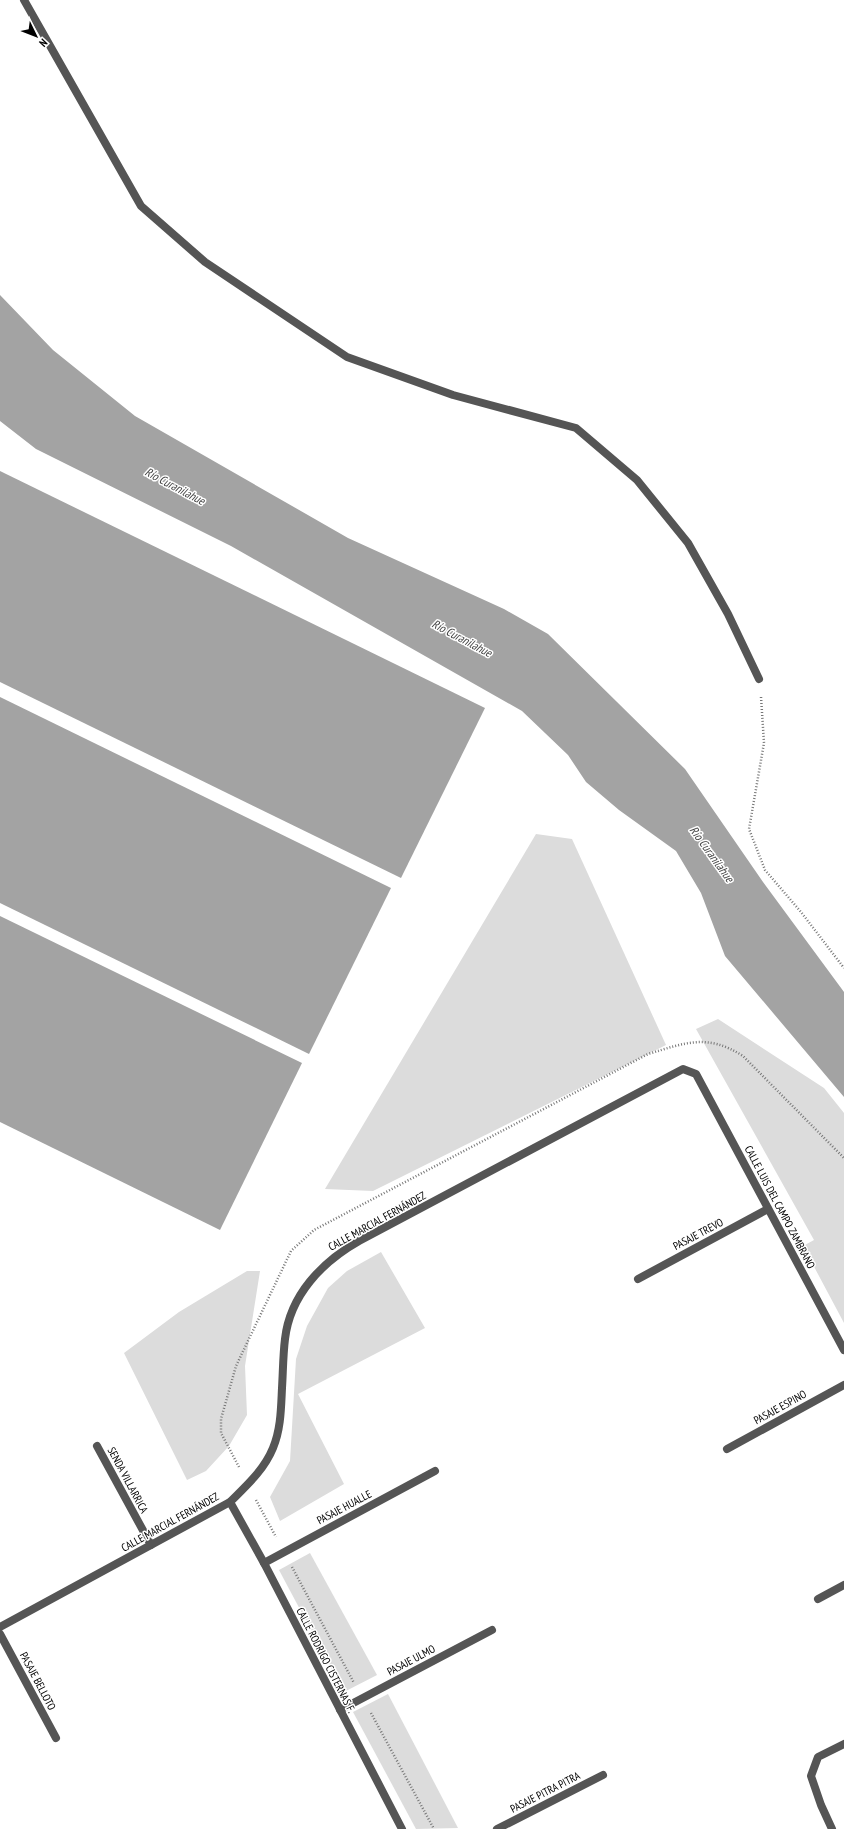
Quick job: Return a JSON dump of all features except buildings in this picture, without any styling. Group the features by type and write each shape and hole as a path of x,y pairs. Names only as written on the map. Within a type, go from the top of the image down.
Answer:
{"street":[{"path":"24,0 141,206 206,262 347,357 452,395 576,428 637,480 688,544 728,614 759,678"},
{"name":"CALLE MARCIAL FERNÁNDEZ","path":"0,1627 230,1502 248,1484 267,1461 278,1433 281,1411 285,1338 290,1318 303,1292 325,1264 341,1251 683,1069 696,1074"},
{"name":"CALLE LUIS DEL CAMPO ZAMBRANO","path":"696,1074 844,1350"},
{"name":"PASAJE TREVO","path":"638,1279 768,1209"},
{"name":"PASAJE ESPINO","path":"727,1449 844,1385"},
{"name":"SENDA VILLARRICA","path":"97,1446 151,1545"},
{"name":"PASAJE HUALLE","path":"264,1563 435,1471"},
{"name":"CALLE RODRIGO CISTERNAS F.","path":"230,1502 264,1563 402,1829"},
{"path":"818,1599 844,1585"},
{"name":"PASAJE ULMO","path":"340,1710 492,1630"},
{"name":"PASAJE BELLOTO","path":"0,1634 56,1738"},
{"path":"832,1829 821,1806 811,1776 818,1757 844,1744"},
{"name":"PASAJE PITRA PITRA","path":"497,1829 603,1775"}],"path":[{"path":"759,678 764,743 749,829 765,870 801,912 844,968"},
{"path":"434,1829 362,1698 221,1433 221,1419 236,1366 291,1251 314,1230 648,1054 684,1044 705,1041 729,1046 743,1056 844,1158"}],"shaded area":[{"path":"536,834 572,839 666,1045 373,1191 325,1189"},
{"path":"718,1019 824,1088 844,1113 844,1323 803,1246 814,1240 696,1029"},
{"path":"381,1252 425,1328 298,1394 344,1484 280,1521 270,1497 290,1461 296,1359 307,1326 328,1288 347,1271"},
{"path":"247,1271 260,1271 245,1366 247,1415 229,1446 206,1471 187,1480 124,1353 179,1312"},
{"path":"310,1553 377,1675 344,1692 279,1570"},
{"path":"388,1694 458,1828 416,1829 353,1712"}],"water":[{"name":"Río Curanilahue","path":"0,295 53,350 135,416 348,538 504,609 548,634 685,769 763,882 844,992 844,1097 725,956 701,893 676,851 619,810 586,782 568,755 522,711 231,546 36,449 0,421"},
{"path":"0,471 485,708 401,878 0,682"},
{"path":"0,697 391,888 309,1054 0,903"},
{"path":"0,916 302,1063 220,1230 0,1122"}]}
